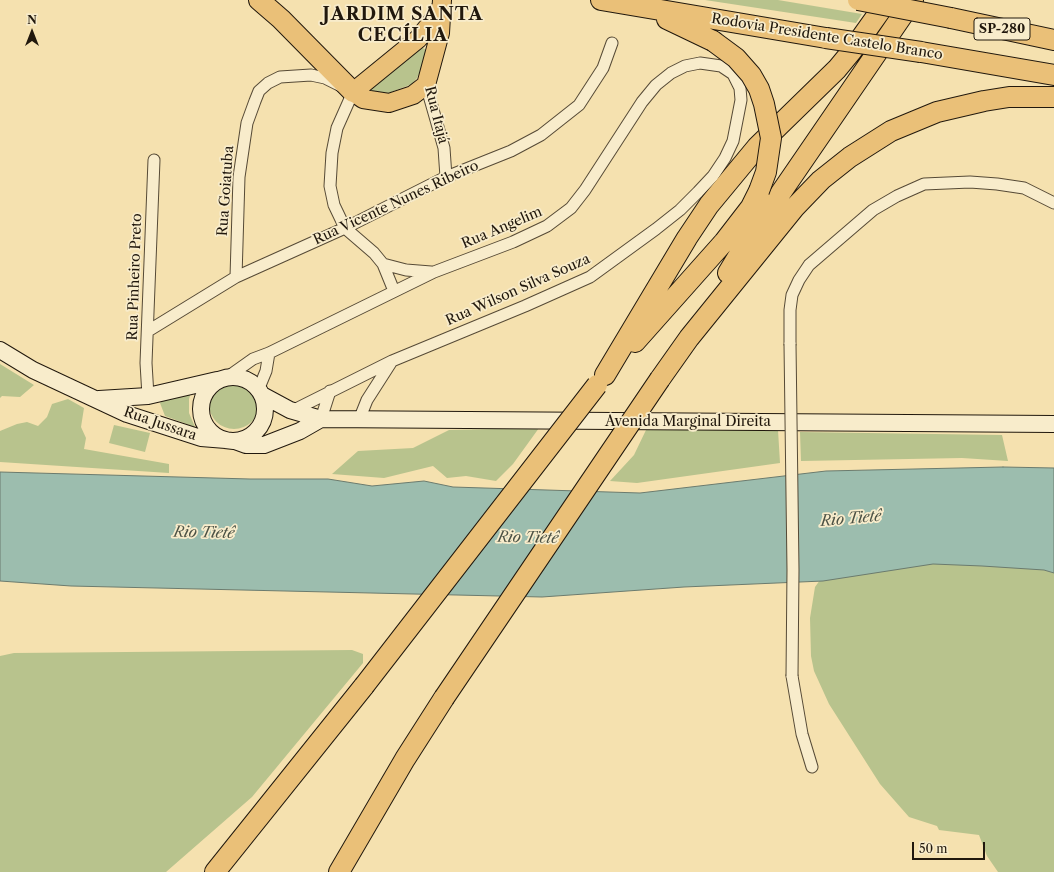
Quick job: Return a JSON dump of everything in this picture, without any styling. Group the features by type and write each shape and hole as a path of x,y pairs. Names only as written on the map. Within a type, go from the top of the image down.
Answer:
{"highway":[{"path":"259,0 281,19 353,92"},
{"path":"215,872 364,686 601,380 724,242 751,206 758,191 766,172 770,138 764,104 759,89 751,75 736,58 713,41 667,19 599,0"},
{"name":"Rodovia Presidente Castelo Branco","path":"599,0 1054,75"},
{"name":"SP-280","path":"858,0 1054,40"},
{"path":"601,380 687,238 709,205 757,147 837,69 888,0"},
{"path":"339,872 404,759 444,698 685,343 745,245 913,0"},
{"path":"685,343 804,197 833,169 870,143 914,121 960,106 1009,98 1054,97"}],"main road":[{"path":"426,85 413,95 389,104 363,99 353,92 418,38 435,18 442,3"},
{"name":"Rua Itajá","path":"426,85 436,47 442,3"},
{"path":"418,38 428,41 436,47"},
{"name":"Rua Jussara","path":"0,350 33,370 126,414 155,422 201,438 230,441"},
{"path":"240,376 250,381 261,392 266,411 261,426 254,434 245,439 230,441 216,436 207,428 202,418 200,407 203,396 209,387 224,378 240,376"},
{"name":"Rua Jussara","path":"97,399 148,396 224,378"},
{"name":"Avenida Marginal Direita","path":"261,392 277,404 321,420 1054,424"},
{"path":"148,396 148,406 155,422"},
{"name":"Avenida Marginal Direita","path":"230,441 264,445 300,431 321,420"}],"street":[{"name":"Rua Vicente Nunes Ribeiro","path":"148,331 236,277 345,228 446,177 511,151 541,135 579,105 603,68 612,43"},
{"name":"Rua Angelim","path":"224,378 253,359 269,353 394,291 434,272 513,242 560,218 571,208 585,190 642,102 656,85 671,73 685,66 700,63 721,66 733,74 740,88 741,100"},
{"name":"Rua Goiatuba","path":"236,277 239,177 247,123 259,91 268,83 280,77 311,75 325,78 353,92"},
{"name":"Rua Itajá","path":"426,85 444,148 446,177"},
{"path":"353,92 337,128 332,153 330,186 334,205 345,228 374,253 383,264 394,291"},
{"name":"Rua Wilson Silva Souza","path":"292,410 392,361 552,295 590,277 605,267 680,210 713,176 725,158 732,141 741,100"},
{"name":"Rua Pinheiro Preto","path":"148,396 146,364 154,160"},
{"path":"812,767 802,734 792,676 793,562 790,310 792,295 799,280 809,265 873,210 897,196 924,184 970,182 997,184 1024,188 1054,203"},
{"path":"334,205 347,214 362,219 359,229 359,240"},
{"path":"383,264 406,270 434,272"},
{"path":"261,392 269,353"},
{"path":"359,420 367,400 392,361"},
{"path":"321,420 330,391"}],"green space":[{"path":"705,0 778,0 862,14 856,23"},
{"path":"420,47 425,49 427,56 417,78 412,84 386,94 374,93 367,89"},
{"path":"0,364 34,385 20,397 2,396 0,398"},
{"path":"234,379 244,381 252,386 257,394 259,404 257,414 252,422 244,427 234,429 224,427 216,422 211,414 209,404 211,394 216,386 224,381"},
{"path":"192,389 189,399 189,413 195,427 165,416 160,403 168,395"},
{"path":"68,399 84,408 81,427 86,438 84,449 169,464 169,473 0,462 0,431 17,424 27,422 38,426 47,417 52,404"},
{"path":"114,425 150,433 145,452 109,443"},
{"path":"539,428 513,464 496,481 466,476 447,478 433,466 384,478 332,474 358,451 413,448 449,430"},
{"path":"646,430 778,430 780,463 637,483 610,481 634,455"},
{"path":"800,432 1002,435 1008,461 962,458 801,461"},
{"path":"889,561 1031,566 1054,573 1054,872 998,872 987,856 979,835 939,830 937,826 909,817 880,784 829,704 814,671 811,656 810,618 815,587 820,580"},
{"path":"352,650 363,654 363,663 252,797 166,872 0,872 0,656 14,653"}],"water":[{"name":"Rio Tietê","path":"1003,467 1054,468 1054,573 1044,570 933,564 823,581 684,587 542,597 71,586 0,581 0,472 250,479 328,479 372,486 424,481 453,487 640,493 826,471"}],"district":[{"name":"JARDIM SANTA CECÍLIA","path":"403,25"}]}
